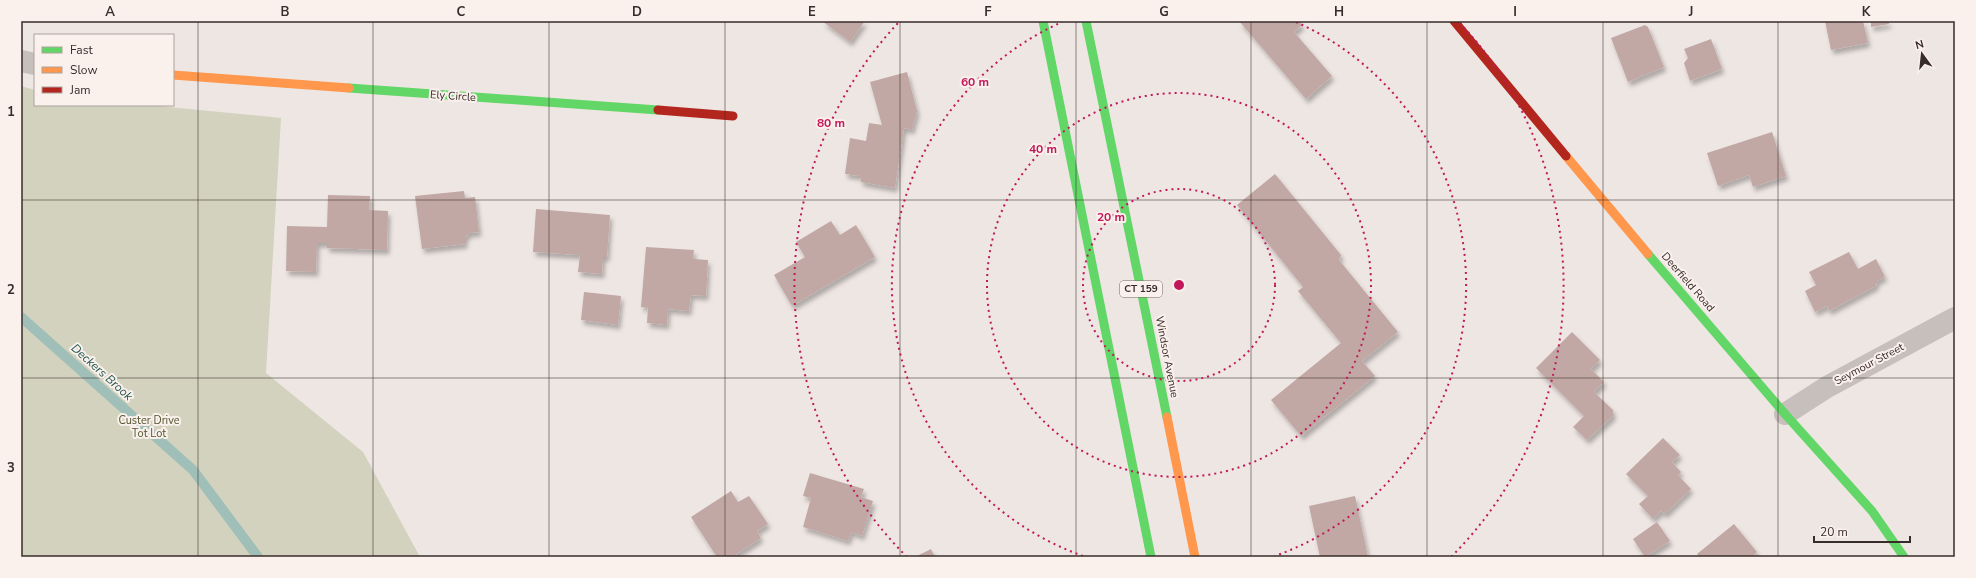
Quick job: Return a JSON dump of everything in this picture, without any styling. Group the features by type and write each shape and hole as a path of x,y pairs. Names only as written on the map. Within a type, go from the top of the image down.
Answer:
{"street":[{"path":"1043,21 1151,557"},
{"name":"Windsor Avenue","path":"1086,21 1195,557"},
{"name":"Deerfield Road","path":"1454,21 1616,216 1785,414 1872,511 1904,557"},
{"path":"21,61 34,64"},
{"name":"Ely Circle","path":"174,75 733,116"},
{"name":"Seymour Street","path":"1785,414 1827,387 1955,318"}],"green space":[{"name":"Custer Drive Tot Lot","path":"21,86 34,90 34,106 158,106 281,118 266,373 363,452 420,557 21,557"}],"building":[{"path":"822,21 865,21 850,42"},
{"path":"1239,21 1299,21 1302,25 1294,32 1332,76 1306,99"},
{"path":"1825,21 1863,21 1868,43 1831,50"},
{"path":"1871,21 1888,21 1889,24 1871,27"},
{"path":"1645,25 1648,27 1664,67 1628,82 1611,38"},
{"path":"1711,39 1722,69 1690,81 1684,63 1688,58 1684,49"},
{"path":"907,72 917,111 912,130 904,128 895,188 861,182 860,176 845,174 850,138 866,141 869,123 882,125 870,82"},
{"path":"1772,132 1786,176 1753,187 1749,175 1718,186 1707,153"},
{"path":"1275,174 1341,255 1339,260 1398,332 1362,361 1375,376 1301,436 1271,400 1341,343 1298,291 1303,287 1237,205"},
{"path":"464,191 465,198 475,197 479,232 469,233 465,238 465,244 422,249 415,196"},
{"path":"328,195 370,196 369,210 388,211 387,250 327,248 327,243 317,243 316,272 286,271 287,226 327,227"},
{"path":"536,209 610,215 607,257 603,257 602,274 578,272 580,255 533,252"},
{"path":"831,221 840,235 856,225 875,257 792,306 774,275 805,257 796,242"},
{"path":"646,247 694,250 693,259 708,260 706,296 691,295 689,311 668,309 667,325 647,323 648,307 641,307"},
{"path":"1849,252 1858,269 1876,259 1885,277 1877,281 1876,286 1829,311 1827,306 1815,312 1805,291 1816,285 1809,272"},
{"path":"584,292 621,296 618,325 581,320"},
{"path":"1572,332 1600,360 1591,369 1604,382 1594,392 1613,410 1613,416 1587,440 1573,427 1584,416 1536,368"},
{"path":"1663,438 1680,455 1672,462 1681,472 1678,475 1691,489 1665,514 1661,511 1653,519 1639,504 1648,496 1626,474"},
{"path":"810,473 864,489 861,497 873,501 862,536 851,532 848,541 803,527 811,498 803,496"},
{"path":"731,491 738,502 749,496 768,524 757,531 761,538 732,557 717,557 691,517"},
{"path":"1355,496 1368,557 1320,557 1309,506"},
{"path":"1657,522 1670,541 1645,557 1633,539"},
{"path":"1734,524 1757,552 1751,557 1700,557 1697,554"},
{"path":"931,549 935,557 915,557"}],"waterway":[{"name":"Deckers Brook","path":"21,317 193,470 258,557"}],"traffic: fast":[{"path":"1043,21 1151,557"},
{"path":"1086,21 1167,417"},
{"path":"349,88 658,110"},
{"path":"1648,254 1785,414 1872,511 1904,557"}],"traffic: slow":[{"path":"174,75 349,88"},
{"path":"1566,156 1648,254"},
{"path":"1167,417 1195,557"}],"traffic: jam":[{"path":"1454,21 1566,156"},
{"path":"658,110 733,116"}]}
